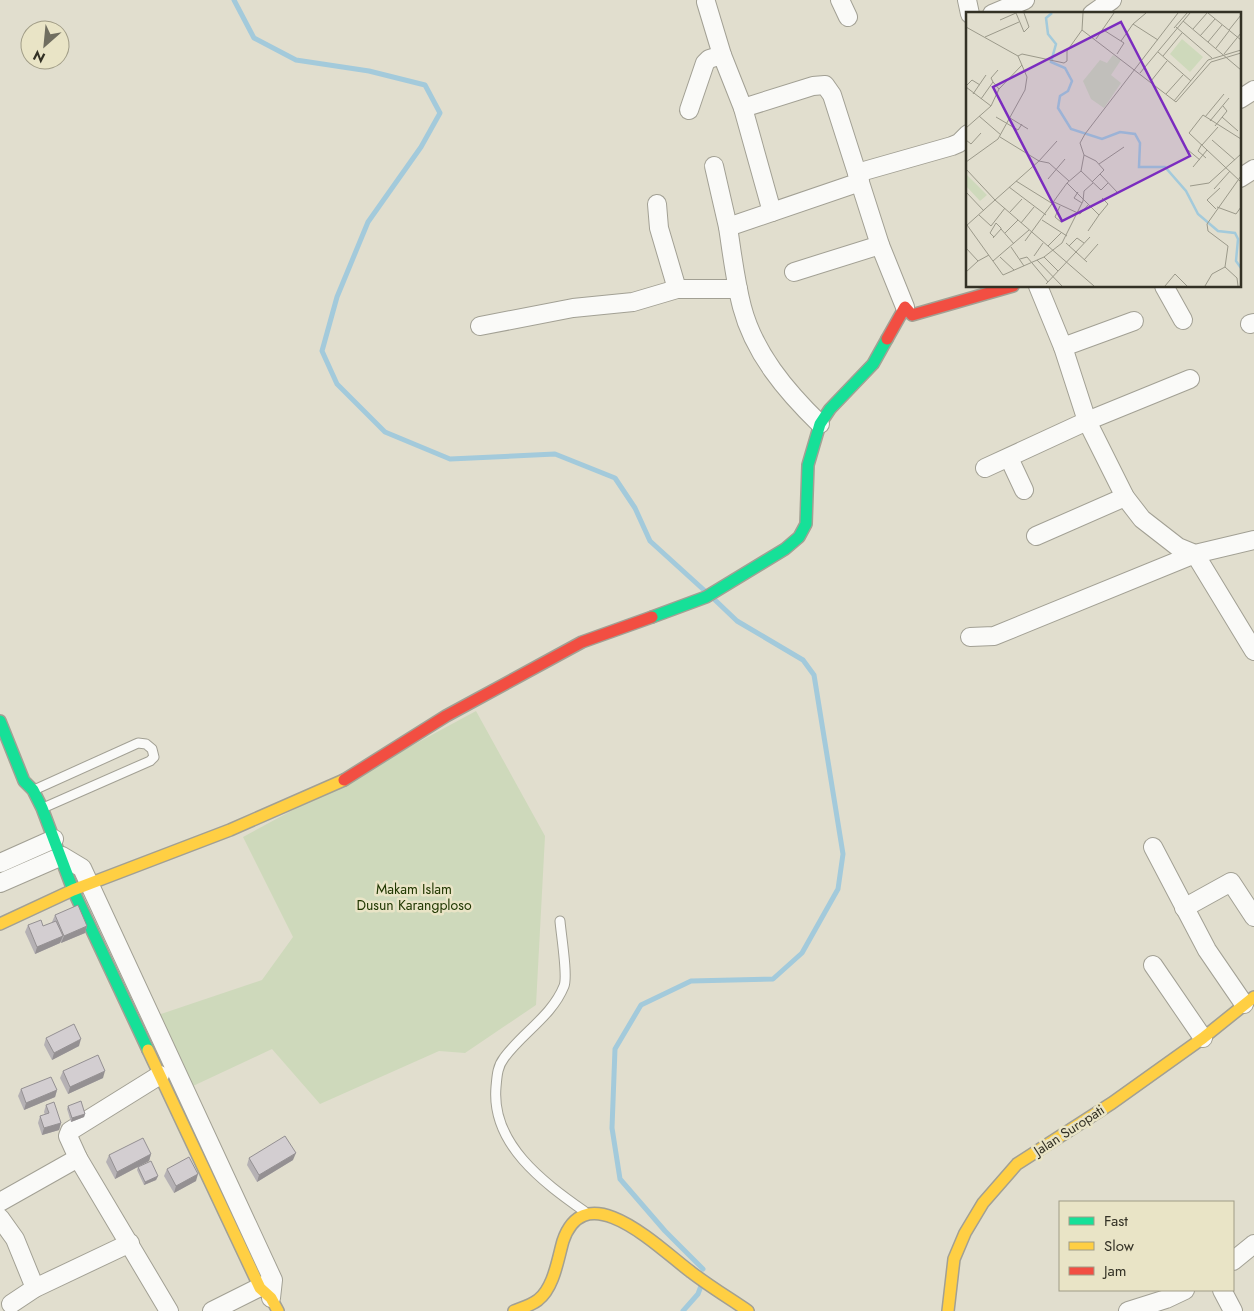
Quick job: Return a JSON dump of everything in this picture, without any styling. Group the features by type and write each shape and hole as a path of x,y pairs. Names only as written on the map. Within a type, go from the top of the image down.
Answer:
{"street":[{"path":"840,0 848,17"},
{"path":"997,12 1025,0"},
{"path":"1095,10 1112,0"},
{"path":"706,2 722,55 743,108 772,212"},
{"path":"689,110 705,62 709,58 722,55"},
{"path":"743,108 812,86 825,85 832,95 880,245 913,312"},
{"path":"1242,98 1254,90"},
{"path":"728,227 772,212 859,177 952,146 959,143 966,136"},
{"path":"714,166 728,227 738,289 748,326 770,368 796,402 820,424"},
{"path":"1242,177 1254,169"},
{"path":"657,204 659,228 677,289"},
{"path":"794,272 880,245"},
{"path":"0,924 81,887 310,797 355,775 446,716 582,642 706,598 785,549 804,530 808,517 808,465 820,424 830,409 873,364 913,312 1005,288"},
{"path":"1039,288 1063,347 1087,422 1125,497 1142,519 1178,547 1195,554 1254,651"},
{"path":"1165,288 1183,320"},
{"path":"480,326 573,308 633,302 677,289 738,289"},
{"path":"1063,347 1134,321"},
{"path":"985,468 1087,422 1190,379"},
{"path":"1009,458 1024,490"},
{"path":"1036,536 1125,497"},
{"path":"970,637 994,636 1195,554 1254,540"},
{"path":"0,721 3,739 24,781 33,790 62,856 82,868 81,887 160,1076 271,1294"},
{"path":"0,863 54,839"},
{"path":"1153,847 1207,950 1249,1000"},
{"path":"0,883 62,856"},
{"path":"1184,908 1230,882 1254,917"},
{"path":"81,887 271,1294"},
{"path":"1153,966 1203,1038"},
{"name":"Jalan Suropati","path":"948,1311 954,1259 965,1233 983,1203 1018,1164 1036,1150 1063,1137 1203,1038 1249,1000"},
{"path":"160,1076 70,1131 68,1136 78,1158 169,1311"},
{"path":"0,1202 78,1158"},
{"path":"514,1311 538,1300 547,1290 566,1233 576,1219 586,1213 609,1215 630,1225 692,1273 748,1311"},
{"path":"0,1218 15,1239 35,1288"},
{"path":"11,1304 35,1288 130,1243"},
{"path":"1234,1260 1254,1244"},
{"path":"1128,1311 1166,1299 1183,1291"},
{"path":"1223,1291 1233,1311"},
{"path":"212,1311 271,1294"}],"lane":[{"path":"33,790 138,743 146,744 152,749 154,757 150,761 42,808"},
{"path":"560,921 566,983 556,1002 504,1059 497,1071 494,1103 507,1141 546,1182 586,1213"}],"green space":[{"name":"Makam Islam Dusun Karangploso","path":"476,711 545,836 536,1005 465,1053 439,1051 320,1104 272,1049 193,1086 158,1015 262,980 293,937 243,837"}],"building":[{"path":"78,905 87,926 64,936 55,915"},
{"path":"41,920 43,926 56,921 63,936 37,947 28,925"},
{"path":"74,1024 81,1039 54,1053 46,1038"},
{"path":"98,1055 105,1071 70,1087 63,1071"},
{"path":"51,1077 57,1090 26,1103 21,1089"},
{"path":"81,1101 85,1114 72,1118 68,1106"},
{"path":"54,1102 61,1123 44,1128 40,1116 49,1113 46,1105"},
{"path":"285,1136 296,1153 259,1175 249,1158"},
{"path":"143,1138 151,1154 117,1172 109,1155"},
{"path":"189,1157 198,1174 176,1186 167,1169"},
{"path":"151,1161 158,1176 145,1182 138,1167"}],"waterway":[{"path":"234,0 254,38 296,60 369,71 425,85 440,113 421,147 368,222 337,297 322,351 337,384 385,432 450,459 555,454 615,478 635,508 650,541 705,591"},
{"path":"703,1269 665,1231 620,1179 612,1128 615,1049 641,1005 691,981 773,979 802,953 838,889 843,854 814,675 803,660 737,621 715,600"},
{"path":"683,1311 698,1294 701,1286"}],"traffic: fast":[{"path":"652,617 706,597 785,549 799,537 806,524 808,465 820,424 830,409 873,364 887,339"},
{"path":"0,721 24,781 33,790 42,808 73,890 148,1050"}],"traffic: slow":[{"path":"0,924 73,890 230,830 344,780"},
{"path":"948,1311 954,1259 965,1233 983,1203 1017,1164 1112,1103 1203,1038 1254,997"},
{"path":"148,1050 260,1288 271,1298 278,1311"},
{"path":"514,1311 533,1303 543,1295 552,1281 563,1241 574,1222 588,1214 606,1215 624,1223 662,1248 691,1272 748,1311"}],"traffic: jam":[{"path":"887,339 905,307 912,315 1006,288"},
{"path":"344,780 446,716 582,642 652,617"}]}
